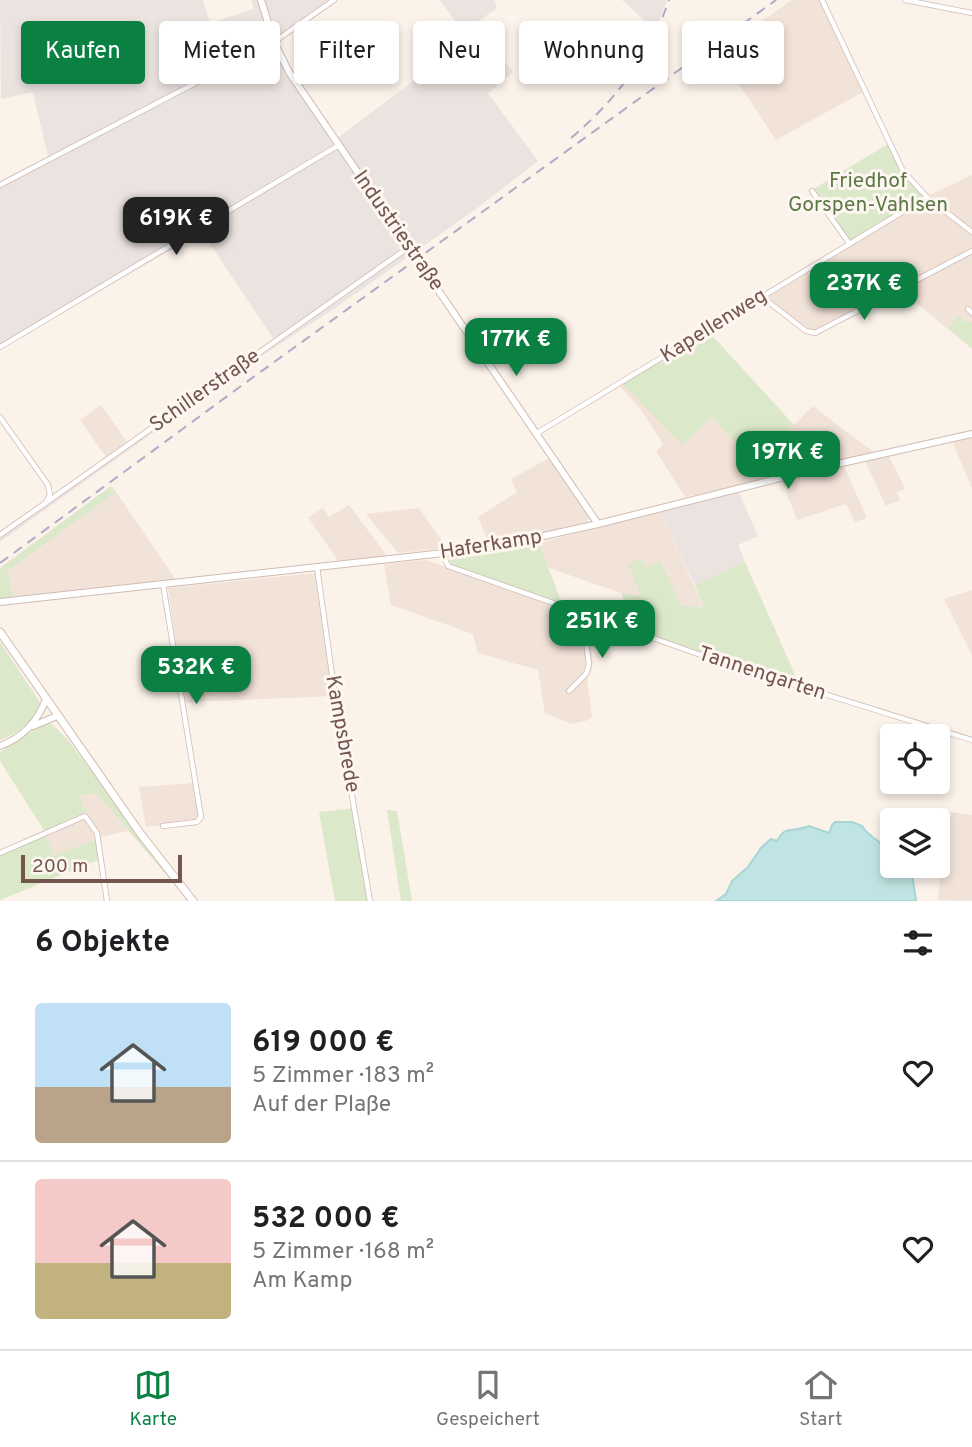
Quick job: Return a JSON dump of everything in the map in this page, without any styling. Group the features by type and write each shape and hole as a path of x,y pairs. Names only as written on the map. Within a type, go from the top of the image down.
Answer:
{"main road":[{"path":"0,632 140,833 193,901"}],"street":[{"name":"Industriestraße","path":"261,0 267,21"},
{"path":"280,39 334,0"},
{"path":"822,0 903,171 927,197 972,232"},
{"path":"905,0 972,13"},
{"name":"Industriestraße","path":"280,55 289,72 598,524"},
{"path":"0,185 195,84"},
{"path":"0,347 339,145"},
{"path":"812,191 849,243"},
{"name":"Kapellenweg","path":"537,433 927,197"},
{"name":"Schillerstraße","path":"0,535 410,246"},
{"path":"762,297 806,331 815,333 972,251"},
{"path":"0,417 48,485 50,494 46,504"},
{"name":"Haferkamp","path":"0,602 513,543 972,434"},
{"name":"Tannengarten","path":"442,553 448,566 715,660 972,740"},
{"name":"Kampsbrede","path":"317,567 335,696 370,901"},
{"path":"163,584 201,817 197,822 163,826"},
{"path":"569,691 586,674 589,664 582,613"},
{"path":"31,727 46,699"},
{"path":"37,719 55,714"},
{"path":"0,746 55,714"},
{"path":"0,853 85,816 97,833 107,901"}],"shaded area":[{"path":"0,0 203,0 209,21 159,21 159,84 280,84 280,53 294,75 294,84 300,84 335,140 413,81 413,84 499,84 488,93 538,161 476,209 254,361 0,542 0,531 275,341 202,232 0,349 0,181 48,157 33,92 1,99"},
{"path":"251,0 334,0 305,21 294,21 294,29 280,39 280,21 216,21 254,9"},
{"path":"440,0 494,0 497,8 479,21 455,21"},
{"path":"622,0 667,0 659,21 645,21"},
{"path":"792,0 822,0 863,92 776,140 739,84 784,84 784,21 762,21"},
{"path":"505,62 513,72 505,79"},
{"path":"972,175 972,230 930,195"},
{"path":"927,199 972,233 972,349 900,289 815,332 808,330 766,299 767,295"},
{"path":"622,383 712,417 769,480 685,497 656,451 663,444 641,410 619,385"},
{"path":"101,405 127,442 106,457 80,420"},
{"path":"813,406 876,454 791,475 770,448"},
{"path":"972,434 972,488 951,439"},
{"path":"889,456 905,489 897,492 900,500 886,506 865,461"},
{"path":"549,458 590,516 586,523 490,546 478,517 517,492 511,479"},
{"path":"844,466 867,518 855,522 846,504 797,520 782,481"},
{"path":"738,491 758,536 738,545 745,562 695,585 660,511"},
{"path":"116,492 176,580 14,597 7,572"},
{"path":"349,505 387,556 339,562 308,517 323,508 329,517"},
{"path":"419,508 447,548 398,553 366,514"},
{"path":"660,511 704,607 681,606 646,567 642,558 642,598 549,568 539,543"},
{"path":"426,560 586,616 593,661 587,679 592,716 589,720 572,724 545,713 538,670 478,653 473,634 391,605 384,564"},
{"path":"315,573 335,696 184,702 168,588"},
{"path":"972,590 972,655 944,599"},
{"path":"194,783 199,816 196,821 146,827 139,787"},
{"path":"96,793 128,831 100,837 54,857 44,830 85,811 79,796"},
{"path":"950,812 972,815 972,901 938,900 940,878 950,878"}],"green space":[{"name":"Friedhof Gorspen-Vahlsen","path":"888,144 901,171 924,196 848,242 812,190"},
{"path":"958,316 963,321 972,323 972,348 948,328"},
{"path":"708,331 794,425 770,448 791,475 769,480 712,417 682,445 622,383"},
{"path":"111,486 116,492 7,572 14,597 0,598 0,568"},
{"path":"539,543 563,606 452,565 449,560 516,550"},
{"path":"642,558 646,567 660,561 681,606 704,607 695,585 745,562 800,686 637,632 621,593 642,597 628,564"},
{"path":"0,642 41,704 35,716 24,726 0,740"},
{"path":"52,724 67,739 189,901 96,793 79,796 86,811 44,831 54,856 96,839 98,860 0,900 0,850 44,830 0,761 0,752 32,731"},
{"path":"355,808 369,901 335,901 319,812"},
{"path":"387,810 397,811 412,901 401,901"}],"water":[{"path":"835,822 852,822 862,826 880,843 880,878 913,878 916,901 716,901 726,894 732,881 748,867 771,839 777,841 786,831 809,826 829,833"}],"railway":[{"path":"571,138 602,109 629,76 652,40 669,0"},
{"path":"0,563 776,0"}]}
